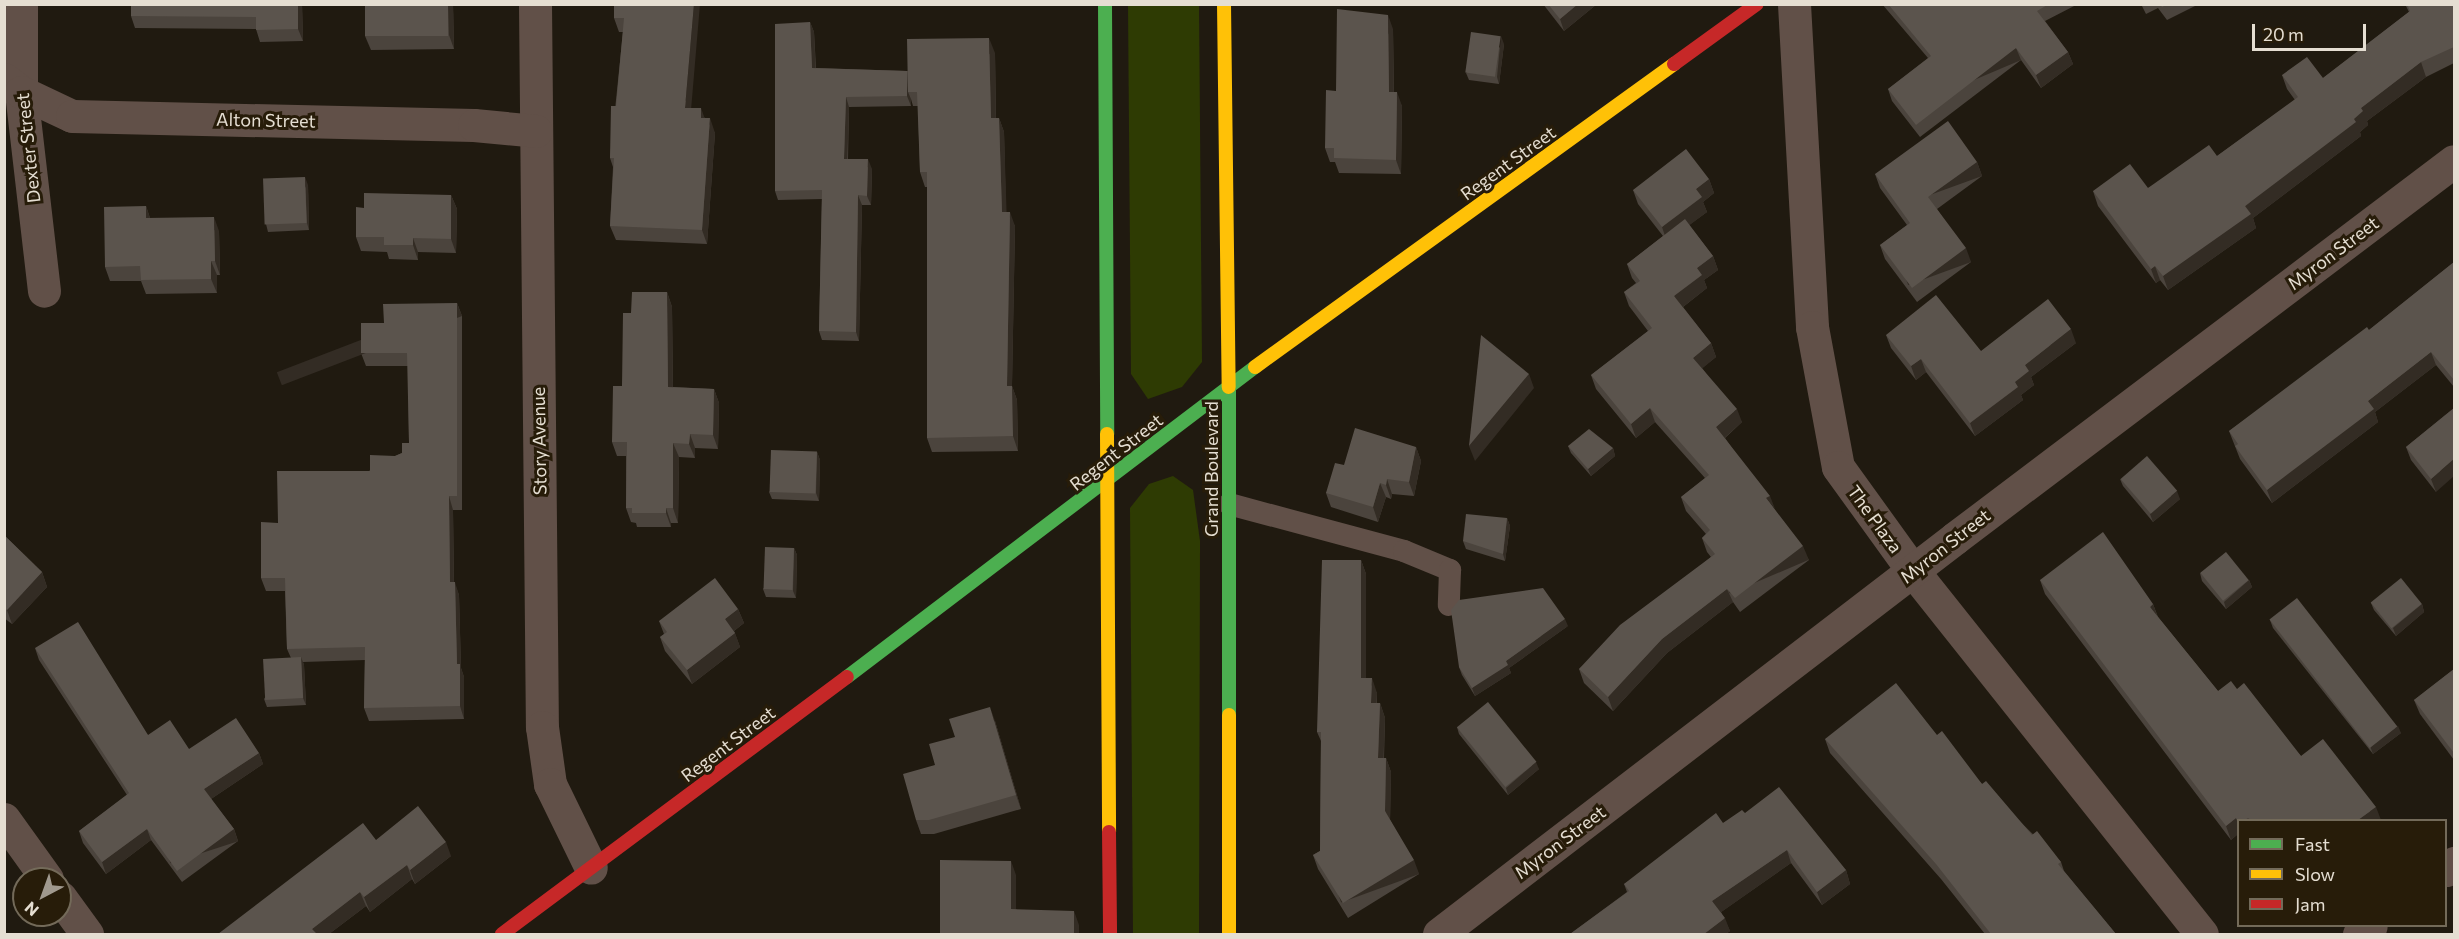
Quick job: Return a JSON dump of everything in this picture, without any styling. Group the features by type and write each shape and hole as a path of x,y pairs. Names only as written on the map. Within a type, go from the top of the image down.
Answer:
{"street":[{"name":"Dexter Street","path":"21,4 13,85 44,291"},
{"name":"Story Avenue","path":"535,4 542,727 550,784 591,868"},
{"path":"1105,4 1110,934"},
{"name":"Grand Boulevard","path":"1224,4 1229,386 1229,934"},
{"name":"Regent Street","path":"502,934 1108,482 1229,386 1757,4"},
{"name":"The Plaza","path":"1794,4 1812,327 1838,467 1913,571 2202,934"},
{"name":"Alton Street","path":"13,85 72,116 474,125 536,131"},
{"name":"Myron Street","path":"1439,934 2454,161"},
{"path":"4,819 38,867"},
{"path":"72,913 87,934"}],"lane":[{"path":"1229,504 1404,551 1450,570 1449,605"}],"green space":[{"path":"1128,5 1199,5 1202,362 1182,387 1148,399 1131,374"},
{"path":"1173,476 1193,490 1200,541 1199,934 1133,934 1130,508 1149,484"}],"building":[{"path":"131,4 298,4 298,29 256,30 256,17 131,16"},
{"path":"365,4 448,4 448,36 365,36"},
{"path":"614,4 694,4 685,108 701,108 701,118 710,118 702,230 610,226 614,158 610,158 611,106 616,106 624,18 614,18"},
{"path":"1548,4 1578,4 1560,19"},
{"path":"1888,4 2049,4 2037,11 2068,52 2036,75 2016,48 1916,125 1888,89 1931,56"},
{"path":"2407,4 2454,4 2454,47 2421,62 2361,108 2363,111 2354,119 2356,122 2245,206 2251,214 2163,276 2155,266 2151,269 2093,191 2130,164 2148,188 2209,145 2217,156 2298,97 2282,75 2307,57 2323,78 2410,11"},
{"path":"1337,9 1388,15 1389,92 1397,92 1396,160 1334,158 1334,148 1325,148 1326,90 1336,91"},
{"path":"810,22 812,68 907,71 907,96 846,97 844,159 868,159 867,196 858,195 856,332 819,331 822,190 775,191 775,24"},
{"path":"1471,32 1501,36 1495,77 1465,73"},
{"path":"989,38 991,118 999,118 1002,212 1010,212 1007,386 1012,386 1013,436 927,438 927,172 920,172 917,92 908,92 907,39"},
{"path":"1948,121 1977,162 1928,197 1966,248 1912,288 1880,245 1910,223 1875,174"},
{"path":"1686,149 1709,179 1696,189 1702,197 1662,227 1633,190"},
{"path":"305,177 307,223 265,224 263,178"},
{"path":"364,193 451,195 451,239 413,238 413,245 384,245 384,237 356,237 356,207 364,208"},
{"path":"146,206 146,218 214,217 215,261 211,261 211,279 141,280 140,266 105,267 104,207"},
{"path":"1685,219 1713,256 1697,268 1702,275 1674,296 1711,343 1693,358 1737,409 1716,427 1770,496 1766,498 1803,546 1735,598 1727,589 1662,639 1608,697 1579,669 1620,625 1715,554 1702,538 1710,530 1681,497 1709,475 1650,408 1631,424 1591,375 1652,328 1624,292 1640,281 1627,264"},
{"path":"2454,262 2454,380 2431,352 2368,401 2374,409 2267,490 2235,446 2238,444 2229,431 2367,327 2369,330"},
{"path":"632,292 667,292 668,387 714,389 713,435 690,434 689,444 673,443 673,508 666,508 666,513 632,513 632,508 626,508 627,442 612,442 613,386 622,386 623,313 631,313"},
{"path":"1936,295 1981,351 2048,299 2071,329 2025,365 2029,371 2015,382 2018,387 1970,423 1921,359 1911,366 1886,335"},
{"path":"457,303 457,496 449,496 450,582 455,582 460,706 364,708 365,647 287,649 285,578 261,578 261,522 278,523 277,471 370,471 370,455 395,456 402,453 402,443 409,443 407,353 361,353 361,323 384,323 383,304"},
{"path":"1481,335 1529,374 1469,446"},
{"path":"2454,408 2454,459 2431,479 2406,447"},
{"path":"1355,428 1416,447 1409,482 1387,479 1386,485 1380,483 1373,507 1326,493 1335,463 1344,465"},
{"path":"1589,429 1613,448 1588,469 1568,446"},
{"path":"771,450 817,452 816,494 770,492"},
{"path":"2147,456 2177,491 2151,514 2121,479"},
{"path":"1466,514 1507,518 1503,554 1463,541"},
{"path":"2103,532 2153,604 2150,607 2218,691 2231,681 2237,689 2244,683 2301,756 2323,739 2376,807 2359,819 2236,818 2226,826 2040,580"},
{"path":"4,535 42,572 7,610 4,608"},
{"path":"765,547 794,548 793,590 764,589"},
{"path":"2226,552 2249,580 2223,601 2200,573"},
{"path":"1322,560 1361,560 1361,678 1372,678 1371,703 1380,703 1378,758 1386,758 1385,811 1414,860 1343,903 1313,855 1320,851 1321,732 1317,732"},
{"path":"715,578 738,609 725,619 735,633 687,670 660,637 667,632 659,621"},
{"path":"2401,578 2422,604 2391,628 2371,603"},
{"path":"1543,588 1565,619 1506,661 1508,665 1472,688 1459,667 1451,610 1459,600"},
{"path":"2297,598 2397,726 2370,748 2269,620"},
{"path":"78,622 148,735 170,720 189,749 236,718 259,753 204,789 234,829 177,871 147,829 102,862 79,831 129,793 35,648"},
{"path":"301,657 303,698 265,700 263,659"},
{"path":"2454,669 2454,753 2414,700"},
{"path":"1896,683 1937,735 1942,731 1982,784 1986,781 2032,835 2037,831 2061,862 2058,864 2116,934 1991,934 1936,864 1825,739"},
{"path":"1488,702 1536,762 1505,787 1457,727"},
{"path":"990,707 1016,795 929,820 916,820 903,774 935,765 929,744 955,737 949,719"},
{"path":"1779,787 1846,870 1817,892 1787,850 1712,901 1725,918 1704,934 1570,934 1629,891 1624,884 1716,813 1723,823 1742,810 1745,813"},
{"path":"418,806 446,842 410,870 407,865 364,897 360,892 312,929 317,934 218,934 363,823 376,840"},
{"path":"940,860 1011,861 1011,909 1074,911 1074,934 940,934"}],"traffic: fast":[{"path":"1105,4 1107,434"},
{"path":"847,677 1255,367"},
{"path":"1229,387 1229,715"}],"traffic: slow":[{"path":"1224,4 1229,387"},
{"path":"1255,367 1674,64"},
{"path":"1107,434 1109,832"},
{"path":"1229,715 1229,934"}],"traffic: jam":[{"path":"1674,64 1757,4"},
{"path":"502,934 847,677"},
{"path":"1109,832 1110,934"}]}
